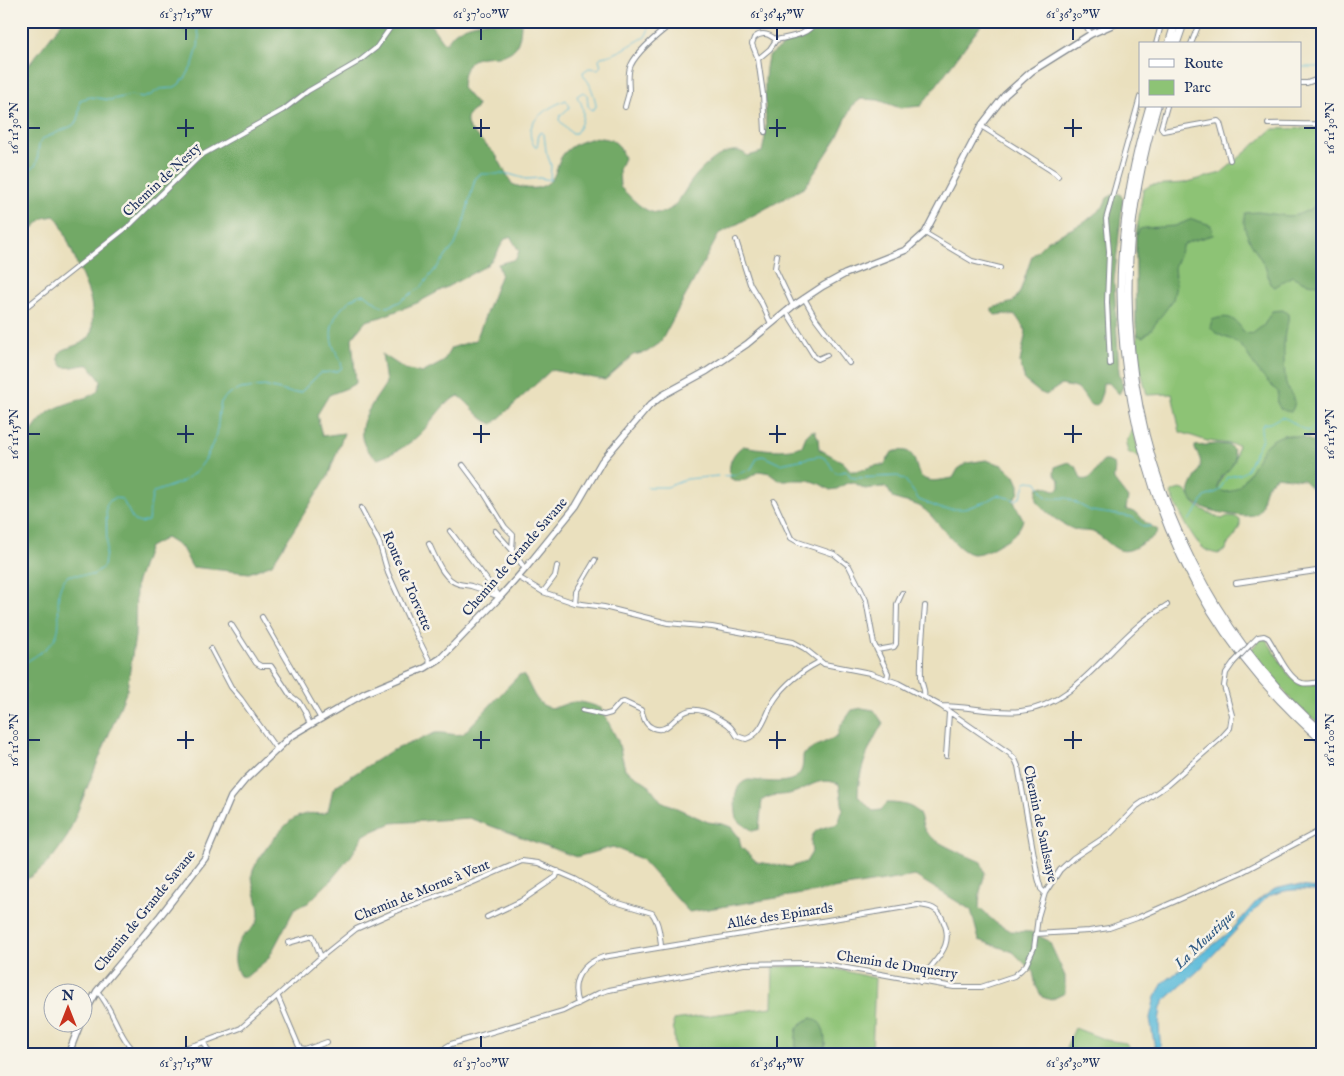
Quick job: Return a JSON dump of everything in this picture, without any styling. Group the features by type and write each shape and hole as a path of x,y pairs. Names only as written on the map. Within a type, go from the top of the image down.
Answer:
{"highway":[{"path":"1170,42 1176,21"},
{"path":"1177,42 1184,21"},
{"path":"1149,108 1128,200 1121,284 1122,324 1127,377 1145,460 1172,536 1203,599 1223,631 1277,698 1323,741"},
{"path":"1156,108 1145,146 1137,186 1131,229 1128,288 1132,362 1139,406 1151,456 1162,492 1178,533 1208,595 1257,665 1282,694 1323,733"}],"street":[{"name":"Chemin de Nesty","path":"21,311 130,225 200,156 283,110 308,91 358,62 376,48 395,21"},
{"path":"625,107 631,64 638,55 675,21"},
{"path":"758,58 770,49 776,40 804,33 810,30 817,21"},
{"path":"1083,21 1091,34"},
{"name":"Chemin de Grande Savane","path":"92,1000 97,991 197,870 205,858 231,797 236,790 276,750 290,737 365,692 432,664 441,658 524,570 576,506 602,461 650,405 663,395 706,371 747,344 786,311 840,276 898,255 906,250 925,232 981,126 1005,96 1022,78 1091,34 1120,21"},
{"path":"1157,42 1162,21"},
{"path":"1193,42 1200,21"},
{"path":"765,132 763,94 758,58 752,44 754,38 762,33 771,35 776,40"},
{"path":"1302,83 1323,77"},
{"path":"1110,364 1107,302 1109,251 1106,219 1139,101"},
{"path":"1166,108 1161,127 1164,131 1218,121 1230,160"},
{"path":"1268,124 1283,122 1304,125 1323,124"},
{"path":"981,126 1058,176"},
{"path":"925,232 972,261 1000,268"},
{"path":"736,240 750,284 771,324"},
{"path":"777,255 775,268 793,306"},
{"path":"804,298 816,319 849,363"},
{"path":"786,311 814,356 818,359 827,355"},
{"path":"463,465 484,493 505,527 513,535 512,550"},
{"path":"774,501 791,538 834,554 849,566 866,600 877,650 888,678"},
{"name":"Route de Torvette","path":"361,508 379,542 388,573 409,620 432,664"},
{"path":"450,531 500,597"},
{"path":"495,531 512,550 524,570"},
{"path":"429,544 443,572 450,579 458,584 469,585 500,597"},
{"path":"575,603 576,592 595,560"},
{"path":"543,592 555,576 557,566"},
{"path":"1236,583 1323,570"},
{"path":"518,577 543,592 575,603 604,607 668,623 712,627 793,642 804,648 819,662 888,678 941,706 1010,712 1044,706 1057,700 1077,684 1139,625 1167,605"},
{"path":"877,650 894,647 896,644 897,604 902,593"},
{"path":"924,696 921,677 921,649 925,606"},
{"path":"262,616 321,719"},
{"path":"231,624 256,663 261,666 271,666 290,695 298,702 306,714 310,725"},
{"name":"Chemin de Duquerry","path":"440,1055 451,1044 559,1012 609,990 721,968 760,963 824,964 948,987 975,987 1014,976 1026,964 1034,948 1038,917 1045,893 1060,870 1073,858 1111,833 1137,806 1156,794 1228,731 1232,721 1225,692 1224,681 1226,673 1258,637 1264,636 1268,638 1290,674 1298,681 1308,683 1323,681"},
{"path":"211,649 231,688 241,698 276,750"},
{"path":"582,710 604,715 611,713 620,703 624,702 640,710 647,724 652,728 658,729 666,726 688,710 696,709 708,712 728,723 737,736 746,738 755,734 764,722 775,700 791,681 803,671 819,662"},
{"name":"Chemin de Saulssaye","path":"941,706 1009,753 1018,766 1038,878 1041,889 1045,893"},
{"path":"946,756 949,713"},
{"path":"1036,934 1053,935 1110,928 1242,872 1323,830"},
{"name":"Chemin de Morne à Vent","path":"162,1055 241,1028 321,957 356,929 522,861 538,862 575,879 612,901 652,913 656,918 659,928 661,946"},
{"path":"487,917 521,901 556,877 558,871"},
{"name":"Allée des Epinards","path":"578,1004 575,989 580,973 585,965 592,960 661,946 918,905 933,907 942,917 948,940 942,952 920,982"},
{"path":"288,944 313,936 321,957"},
{"path":"97,991 126,1039 139,1055"},
{"path":"278,997 300,1049 305,1050 327,1042"},
{"path":"68,1055 76,1034"},
{"path":"204,1042 210,1055"}],"green space":[{"path":"63,21 428,21 443,42 446,43 455,32 472,24 521,21 519,39 515,48 499,56 475,59 469,64 464,73 462,88 477,105 476,109 468,117 469,128 496,155 512,184 528,188 541,187 549,182 562,156 573,146 596,138 611,140 617,144 624,158 619,169 620,187 642,207 658,213 670,209 697,174 719,156 732,151 739,151 748,156 762,152 766,128 765,81 768,57 785,44 811,34 821,21 984,21 921,106 900,108 878,100 861,99 852,106 837,138 805,187 719,234 660,343 647,352 633,355 605,380 551,370 493,424 483,419 459,396 448,402 422,432 407,445 378,459 366,448 362,439 362,431 363,422 371,406 386,383 382,354 405,369 422,373 443,362 451,348 476,340 501,274 498,264 516,259 519,251 510,236 504,240 496,255 486,266 417,303 366,321 352,338 356,383 329,395 317,415 322,436 344,433 328,476 272,564 249,573 192,567 182,548 166,538 149,547 136,584 135,636 127,690 67,837 47,863 21,883 21,447 48,413 60,406 94,394 98,390 101,381 89,365 63,367 59,359 59,354 63,350 84,342 89,337 92,330 92,310 87,289 59,221 54,216 44,218 21,239 21,75"},
{"path":"1323,128 1323,434 1301,437 1283,435 1257,461 1245,480 1233,492 1223,492 1218,489 1218,485 1233,463 1238,445 1207,441 1180,432 1172,394 1147,395 1140,367 1136,323 1136,236 1143,190 1151,185 1184,183 1221,173 1273,129"},
{"path":"1323,179 1323,284 1307,283 1292,276 1275,287 1270,284 1265,267 1247,234 1244,220 1245,213 1258,212 1288,216 1297,215 1311,209 1319,200"},
{"path":"1116,193 1120,194 1123,199 1114,281 1119,372 1123,387 1119,394 1109,383 1103,383 1098,404 1093,406 1080,391 1074,388 1061,385 1046,395 1025,381 1020,362 1026,331 1016,316 995,315 992,312 992,308 1013,302 1020,292 1032,256 1047,241 1085,222 1103,207 1107,198"},
{"path":"1192,219 1211,225 1213,235 1183,245 1174,268 1176,285 1173,300 1150,331 1143,337 1138,335 1136,323 1136,236 1140,229 1175,226"},
{"path":"1283,310 1288,314 1284,337 1284,358 1286,384 1294,400 1291,412 1278,406 1278,392 1261,374 1243,348 1210,327 1212,320 1227,317 1238,323 1244,332 1252,334 1264,325 1272,311"},
{"path":"1132,429 1140,458 1128,452 1126,444"},
{"path":"811,431 815,431 819,449 843,462 851,471 884,465 892,452 902,450 912,456 922,477 931,481 953,478 958,469 967,463 986,460 1002,465 1015,476 1019,485 1019,493 1013,500 1023,519 1022,523 1018,530 1008,539 988,550 973,554 966,552 960,547 925,510 919,506 893,498 887,488 865,489 853,482 830,490 808,480 779,480 770,473 759,471 749,478 738,481 730,478 731,460 743,446 773,450 795,448 802,446 806,436"},
{"path":"1283,435 1301,437 1323,445 1323,499 1303,480 1277,476 1267,486 1259,511 1251,516 1232,515 1211,510 1202,507 1191,499 1190,489 1200,464 1195,446 1218,444 1229,445 1233,449 1235,459 1218,483 1218,489 1226,492 1233,490 1246,478 1266,445"},
{"path":"1104,461 1114,464 1114,480 1128,498 1126,509 1138,514 1146,523 1158,530 1151,538 1127,551 1116,549 1095,533 1076,530 1066,526 1049,514 1037,500 1038,488 1044,486 1058,490 1060,487 1060,481 1054,474 1055,467 1069,462 1077,468 1081,479 1085,479 1092,476"},
{"path":"1181,489 1187,492 1197,506 1206,511 1222,519 1231,516 1240,520 1240,526 1235,536 1227,545 1226,550 1218,554 1210,552 1196,541 1171,494 1173,491"},
{"path":"1261,638 1266,639 1289,675 1300,685 1323,684 1323,727 1294,703 1251,650"},
{"path":"523,675 537,699 547,707 551,708 577,702 601,708 618,741 625,769 648,784 661,801 708,822 731,827 739,837 741,847 757,862 790,867 806,862 812,852 811,844 813,834 816,831 838,824 843,809 839,784 825,781 819,782 796,792 771,796 765,799 762,801 759,829 753,831 737,820 735,797 739,786 748,780 777,782 791,780 801,771 803,755 818,745 837,737 840,727 852,710 862,708 874,710 883,723 866,758 860,777 858,796 873,811 881,810 887,803 913,808 919,814 926,832 937,841 981,862 985,873 980,892 979,908 996,923 1010,931 1031,932 1049,941 1065,976 1065,993 1051,1000 1042,997 1036,986 1033,972 1013,952 979,940 971,910 915,876 689,912 641,859 613,847 576,857 469,818 392,823 364,835 351,856 331,880 308,903 295,908 268,959 246,977 240,976 235,963 236,948 244,935 257,923 259,915 252,880 253,870 262,854 287,824 300,816 328,811 333,789 337,785 391,751 435,733 463,734 518,676"},
{"path":"798,966 836,969 875,978 872,1055 825,1055 825,1043 797,1028 796,1055 675,1055 673,1020 772,1007 773,967"},
{"path":"812,1018 817,1020 823,1028 825,1055 796,1055 796,1032 801,1024"},
{"path":"1075,1028 1106,1040 1126,1043 1130,1048 1130,1055 1063,1055"}],"water":[{"path":"1292,885 1323,889 1323,893 1293,890 1271,895 1265,899 1198,971 1165,1000 1161,1007 1159,1024 1161,1055 1156,1055 1150,1018 1155,997 1163,983 1230,932 1256,902 1275,889"}],"waterway":[{"path":"21,174 35,166 42,139 72,126 78,120 80,100 90,97 110,100 131,95 142,98 160,89 173,88 178,85 186,77 193,64 198,47 199,35 194,21"},
{"path":"21,665 53,642 58,631 58,597 63,582 69,575 93,575 104,566 107,545 106,507 108,502 115,498 122,499 134,521 141,523 148,521 154,492 182,482 197,471 205,460 217,434 221,402 228,394 241,389 264,386 292,393 301,392 320,373 341,369 340,360 332,342 331,332 333,322 342,308 355,297 362,294 365,294 380,306 388,307 421,287 455,245 464,221 475,179 480,174 509,174 526,179 540,178 550,180 551,165 546,151 544,134 542,132 539,133 537,147 535,147 530,131 533,124 544,112 566,100 570,107 560,116 559,120 571,133 576,133 583,117 582,104 577,96 583,92 587,94 588,106 592,110 596,107 593,92 583,72 589,68 598,69 601,66 599,59 601,57 619,52 645,37 649,29 644,21"},
{"path":"1302,67 1318,67 1323,62"},
{"path":"1189,520 1205,497 1219,491 1227,477 1246,471 1262,439 1261,429 1263,424 1270,423 1281,417 1308,431 1316,424 1323,422"},
{"path":"723,476 735,475 751,469 758,457 763,456 780,464 819,456 823,457 836,473 847,471 851,477 898,476 906,481 919,500 942,509 964,509 985,502 997,495 1016,500 1021,496 1028,481 1037,482 1045,496 1049,498 1067,498 1091,511 1132,517 1144,527 1151,526"},
{"path":"647,487 667,487 687,479 718,476"}],"water label":[{"name":"La Moustique","path":"1205,939"}]}
